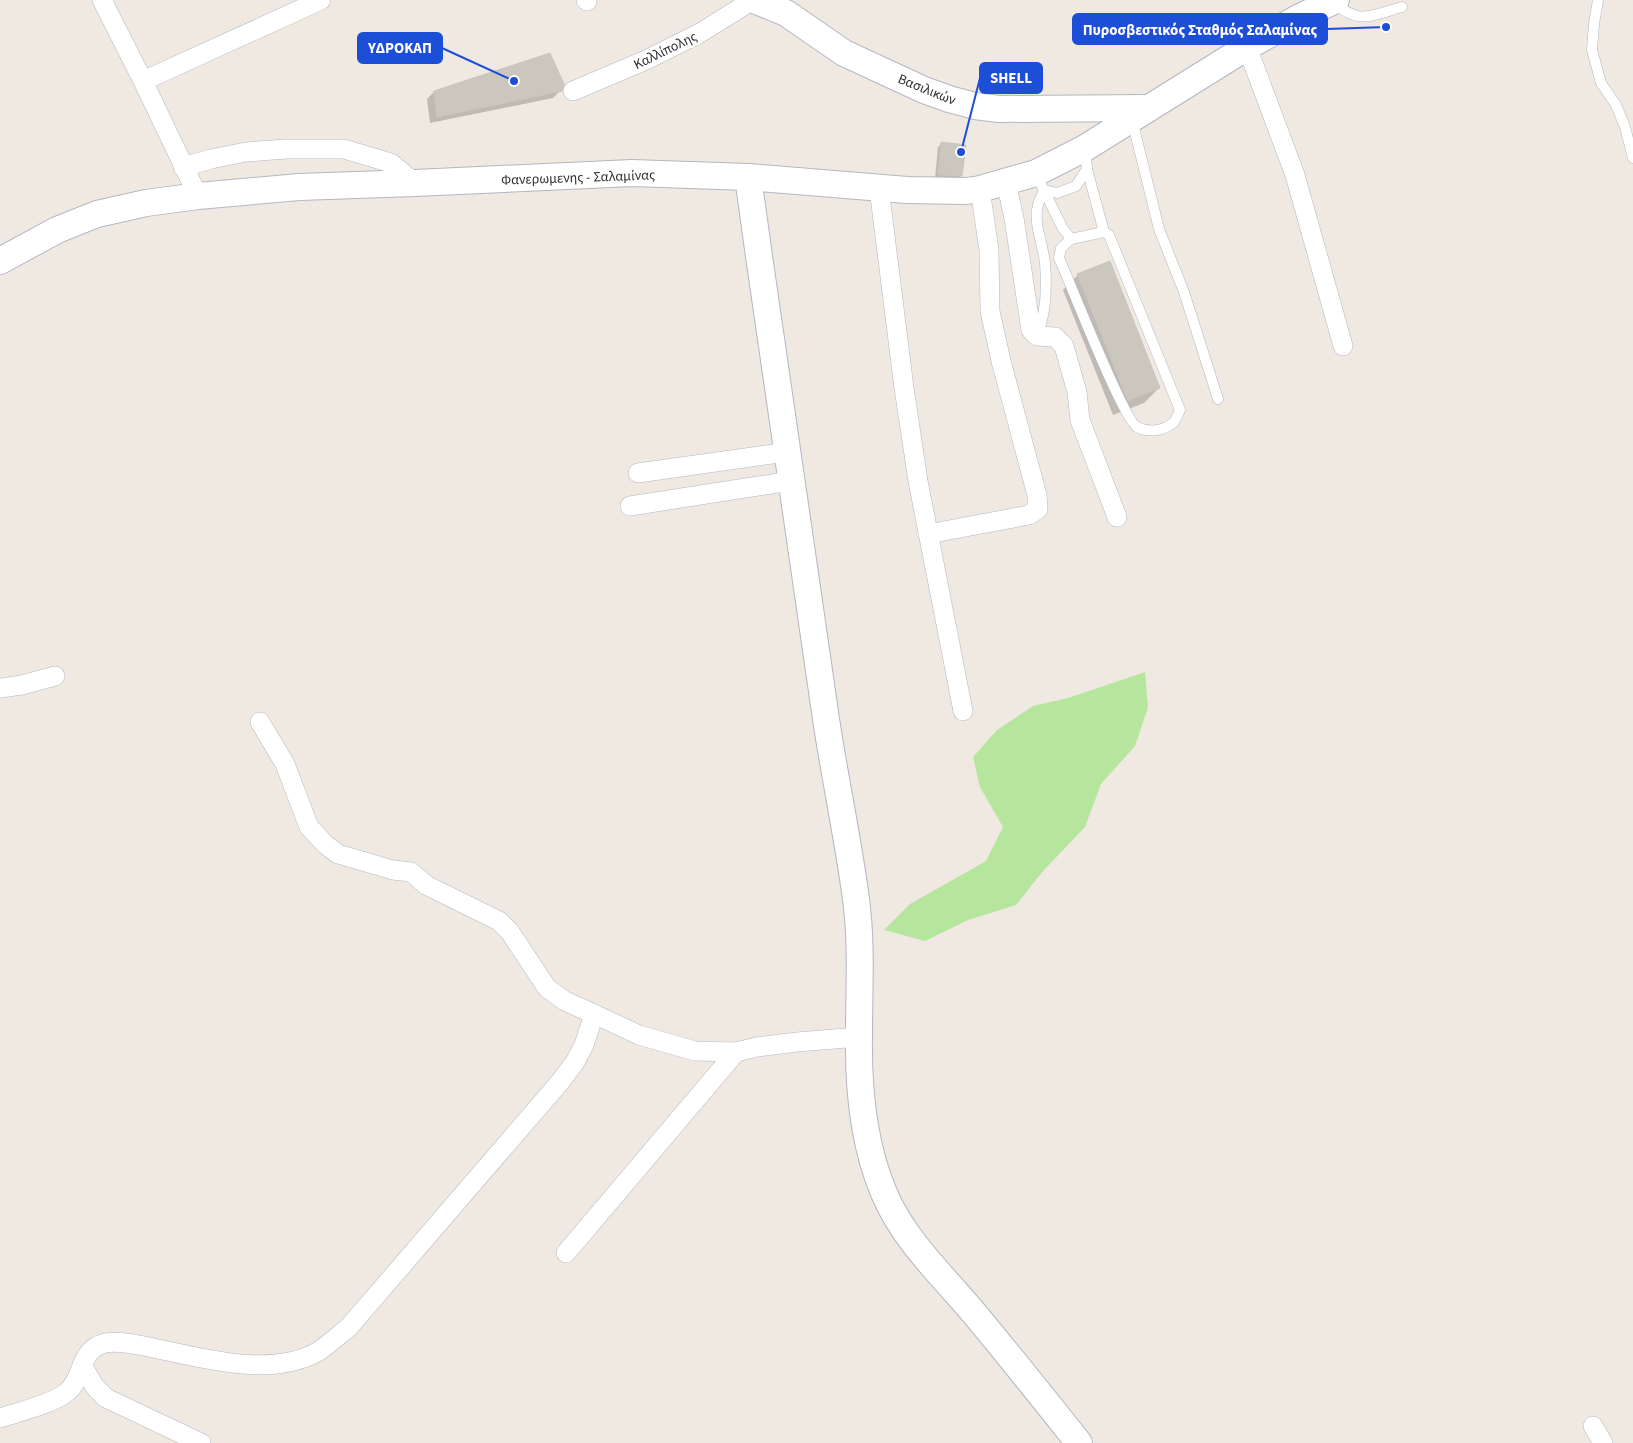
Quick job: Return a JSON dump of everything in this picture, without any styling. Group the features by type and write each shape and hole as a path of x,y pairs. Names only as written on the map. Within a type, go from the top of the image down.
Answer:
{"street":[{"path":"102,0 198,196"},
{"name":"Καλλίπολης","path":"573,92 646,60 700,33 754,0"},
{"name":"Βασιλικών","path":"754,0 786,13 844,52 949,100 998,109 1140,114"},
{"path":"143,81 315,1"},
{"name":"Φανερωμενης - Σαλαμίνας","path":"0,261 57,230 97,214 198,196 299,187 632,173 748,177 879,188 966,191 1006,182 1040,182 1086,158 1140,114 1247,46 1334,1"},
{"path":"1247,46 1295,175 1343,346"},
{"path":"183,167 246,152 286,149 344,149 391,163 415,183"},
{"path":"748,177 827,725 857,901 861,962 858,1037 862,1109 870,1150 883,1192 910,1239 1079,1443"},
{"path":"1006,182 1014,218 1030,330 1037,336 1055,337 1064,346 1077,392 1080,420 1117,518"},
{"path":"879,188 918,481 963,711"},
{"path":"928,534 1029,515 1038,509 1037,495 1001,361 990,311 989,250 980,189"},
{"path":"638,473 787,452"},
{"path":"630,506 791,481"},
{"path":"0,688 22,685 55,676"},
{"path":"260,722 286,764 309,828 326,845 338,854 394,870 411,872 426,884 498,921 510,932 547,988 566,1002 639,1035 695,1051 736,1052 757,1047 797,1042 858,1037"},
{"path":"0,1418 57,1399 66,1393 74,1386 88,1353 107,1342 136,1344 230,1363 278,1364 302,1358 319,1351 349,1327 560,1082 575,1062 584,1045 594,1014"},
{"path":"566,1253 736,1052"},
{"path":"82,1365 95,1387 106,1398 201,1443"},
{"path":"1592,1426 1603,1443"}],"lane":[{"path":"1598,0 1592,50 1602,83 1616,105 1625,127 1633,158"},
{"path":"1334,1 1346,11 1359,17 1402,7"},
{"path":"1140,114 1159,228 1184,292 1218,399"},
{"path":"1086,158 1104,232"},
{"path":"1040,182 1062,227 1071,239"},
{"path":"1037,336 1043,323 1045,308 1045,264 1037,220 1040,182"},
{"path":"1104,232 1109,235 1180,410 1174,422 1162,430 1149,431 1136,427 1129,418 1059,258 1061,248 1071,239 1104,232"}],"green space":[{"path":"1145,672 1148,707 1135,746 1101,784 1085,827 1043,871 1016,905 968,920 925,941 884,930 910,904 986,861 1003,827 980,787 973,757 997,730 1033,706 1068,698"}],"building":[{"path":"550,53 564,84 562,91 437,117 434,91"},
{"path":"941,142 966,145 962,176 938,175"},
{"path":"1110,261 1160,388 1128,401 1077,274"}],"place":[{"name":"Πυροσβεστικός Σταθμός Σαλαμίνας","path":"1386,27"},
{"name":"ΥΔΡΟΚΑΠ","path":"514,81"},
{"name":"SHELL","path":"961,152"}]}
